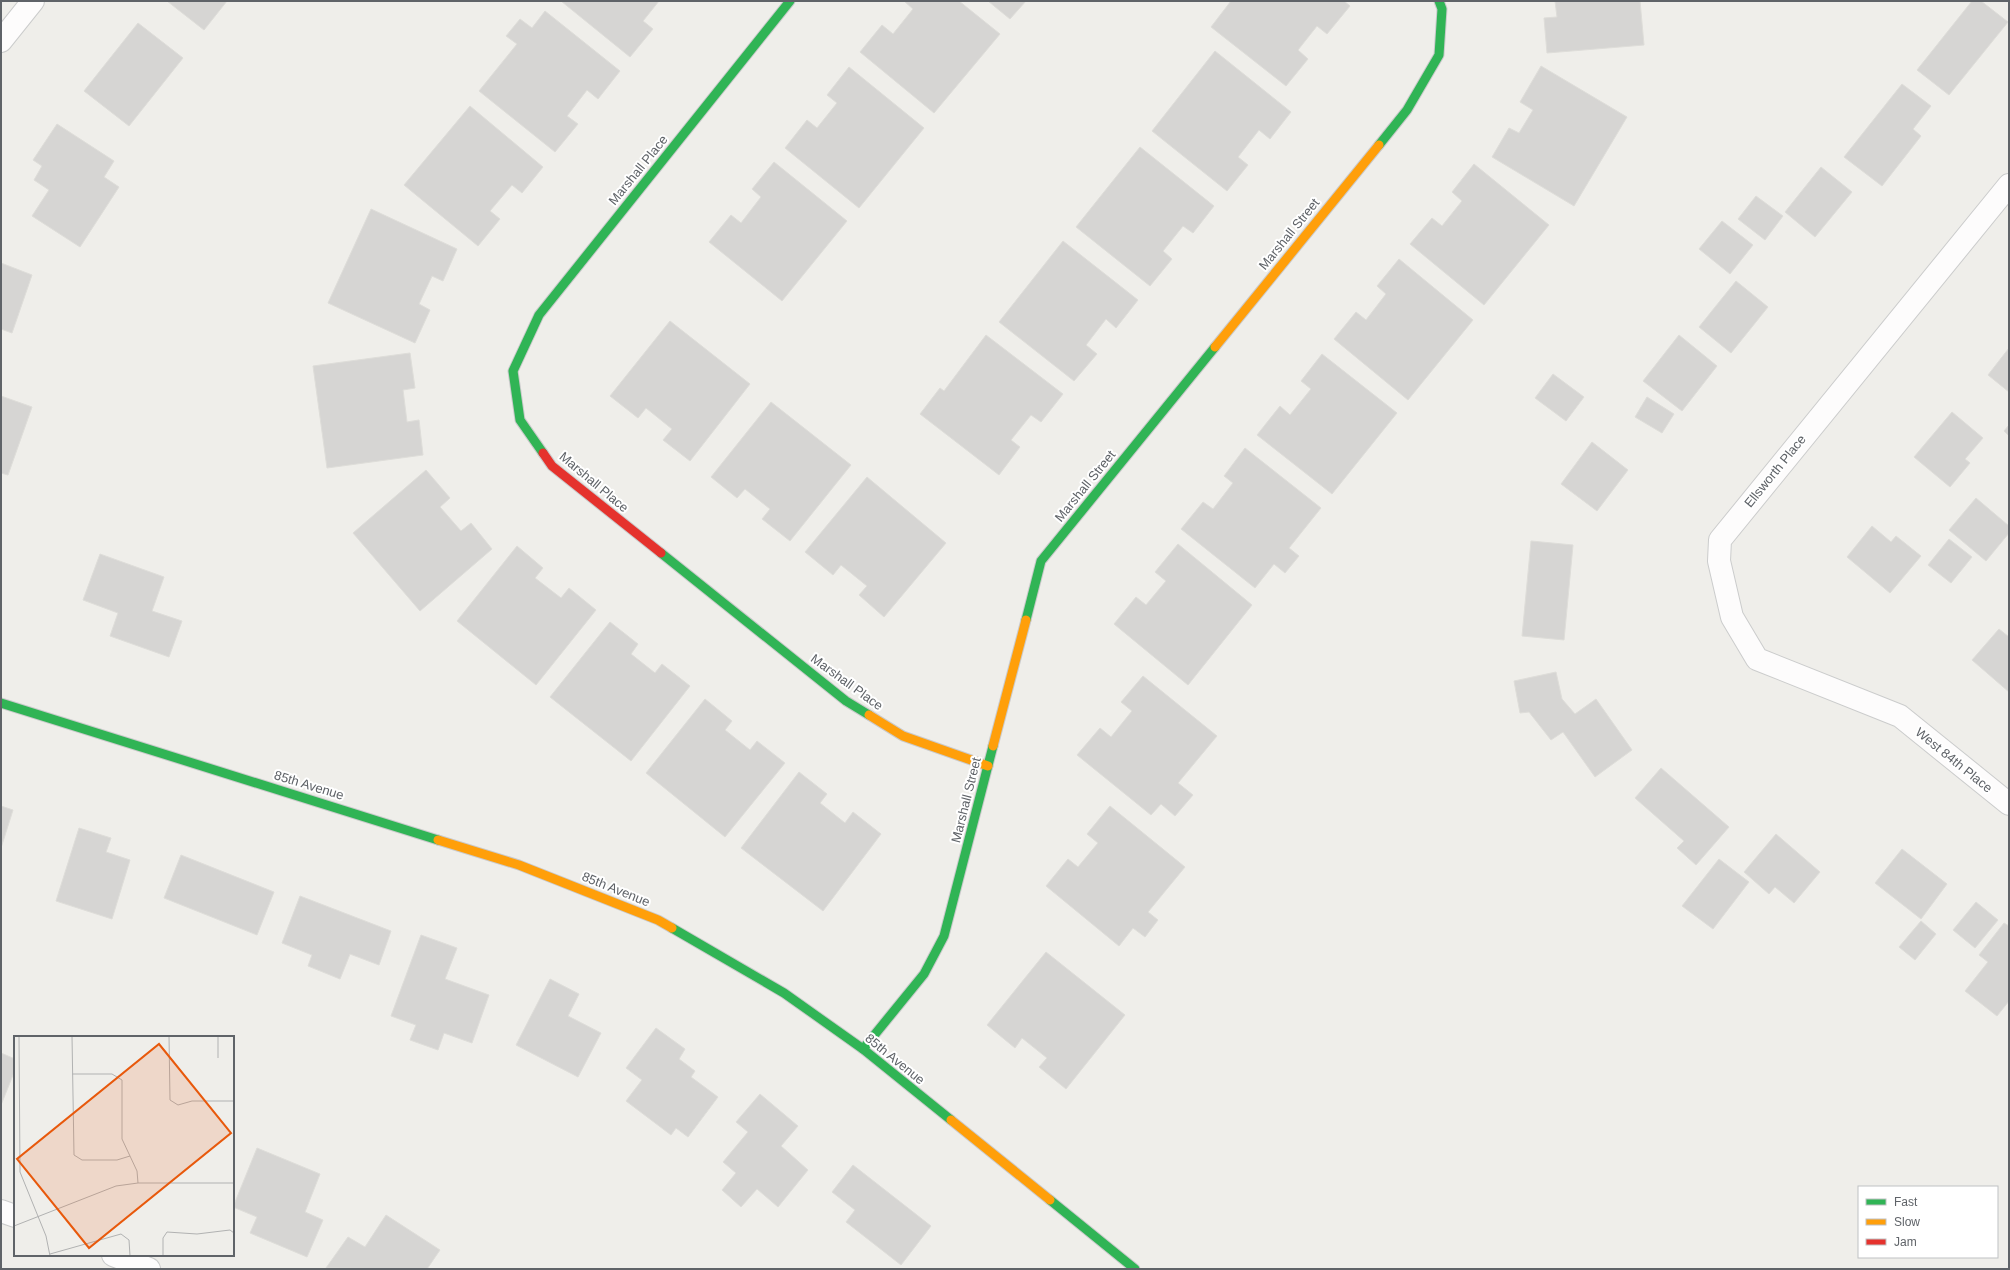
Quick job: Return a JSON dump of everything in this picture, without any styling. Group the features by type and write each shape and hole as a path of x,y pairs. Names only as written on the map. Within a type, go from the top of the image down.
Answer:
{"street":[{"path":"1,41 33,1"},
{"name":"Marshall Place","path":"790,1 539,315 513,371 520,420 552,466 846,701 903,736 988,766"},
{"name":"Marshall Street","path":"863,1049 924,974 944,936 1041,561 1407,110 1439,55 1442,9 1439,1"},
{"name":"Ellsworth Place","path":"1900,716 1757,659 1732,617 1719,561 1720,540 2009,185"},
{"name":"85th Avenue","path":"1,703 519,865 658,920 784,993 863,1049 1135,1269"},
{"name":"West 84th Place","path":"1900,716 2009,804"},
{"path":"1,1210 14,1216"},
{"path":"116,1256 149,1269"}],"building":[{"path":"167,1 227,1 204,30"},
{"path":"561,1 659,1 643,21 653,29 630,57"},
{"path":"904,1 959,1 1000,34 934,113 860,52 882,25 893,34 913,9"},
{"path":"988,1 1026,1 1010,19"},
{"path":"1231,1 1344,1 1350,6 1327,34 1317,26 1298,50 1308,59 1286,86 1211,27"},
{"path":"1555,1 1640,1 1644,45 1547,53 1544,18 1557,17"},
{"path":"1972,1 1981,1 2008,22 1949,95 1917,70"},
{"path":"545,11 620,71 598,99 587,90 567,116 578,124 555,152 479,91 517,44 506,36 520,19 532,28"},
{"path":"138,23 183,58 129,126 84,91"},
{"path":"1215,51 1291,112 1270,139 1259,130 1238,157 1248,165 1227,191 1152,131"},
{"path":"1541,66 1627,117 1574,206 1492,157 1509,128 1519,133 1533,110 1520,102"},
{"path":"849,67 924,128 859,208 785,148 807,120 817,128 837,103 827,95"},
{"path":"1902,84 1931,106 1913,129 1921,136 1882,186 1844,157"},
{"path":"470,106 543,167 522,193 512,185 490,211 500,219 478,246 404,185"},
{"path":"57,124 114,161 104,177 119,187 80,247 32,216 49,190 34,180 42,166 33,160"},
{"path":"1140,147 1214,206 1193,233 1183,226 1163,251 1172,259 1150,286 1076,227"},
{"path":"774,162 847,221 782,301 709,242 731,215 741,223 761,197 752,189"},
{"path":"1474,164 1549,225 1484,305 1410,244 1432,218 1442,226 1462,201 1452,192"},
{"path":"1821,167 1852,192 1815,237 1785,212"},
{"path":"1756,196 1783,216 1765,240 1738,219"},
{"path":"371,209 457,249 443,281 432,276 419,304 430,310 415,343 328,303"},
{"path":"1722,221 1753,245 1730,274 1699,249"},
{"path":"1063,241 1138,300 1116,328 1106,319 1086,345 1097,354 1074,381 999,322"},
{"path":"1399,259 1473,320 1408,400 1334,339 1356,312 1366,320 1386,294 1377,286"},
{"path":"1,263 32,275 12,333 1,329"},
{"path":"1736,281 1768,307 1731,353 1699,327"},
{"path":"670,321 750,384 690,461 663,440 672,429 646,408 638,418 610,396"},
{"path":"986,335 1063,394 1041,422 1031,415 1011,440 1020,447 999,475 920,414 940,388 944,391"},
{"path":"1679,335 1717,366 1682,411 1643,381"},
{"path":"2009,348 2009,392 1988,375"},
{"path":"410,353 415,388 403,390 407,422 419,420 423,455 327,468 313,366"},
{"path":"1322,354 1397,413 1332,494 1257,435 1280,406 1290,415 1311,389 1301,381"},
{"path":"1553,374 1584,397 1566,421 1535,398"},
{"path":"1,396 32,407 8,475 1,473"},
{"path":"1647,397 1674,414 1662,433 1635,417"},
{"path":"771,402 851,465 790,541 762,519 770,509 745,489 737,498 711,477"},
{"path":"1952,412 1983,438 1965,459 1970,463 1950,487 1914,457"},
{"path":"2009,425 2009,436 2004,431"},
{"path":"1592,442 1628,470 1597,511 1561,484"},
{"path":"1245,448 1321,508 1289,548 1299,556 1285,573 1274,564 1255,588 1181,529 1203,502 1213,509 1233,483 1224,476"},
{"path":"426,470 450,498 440,507 461,531 471,523 492,549 420,611 353,533"},
{"path":"867,477 946,543 884,617 859,595 867,586 841,565 833,575 805,552"},
{"path":"1976,498 2009,526 2009,533 1986,561 1949,530"},
{"path":"1872,526 1891,542 1896,536 1921,556 1890,593 1847,557"},
{"path":"1949,539 1972,557 1951,583 1928,565"},
{"path":"1531,541 1573,545 1564,640 1522,636"},
{"path":"1178,544 1252,605 1188,685 1114,624 1136,597 1146,605 1166,581 1155,572"},
{"path":"517,546 543,568 535,578 561,598 569,588 596,610 536,685 457,621"},
{"path":"100,554 164,577 152,611 182,621 169,657 110,636 118,613 83,600"},
{"path":"610,622 638,644 631,654 655,673 662,664 690,686 631,761 550,697"},
{"path":"1999,629 2009,637 2009,692 1972,660"},
{"path":"1556,672 1562,699 1575,714 1596,699 1632,750 1595,777 1563,732 1551,740 1529,712 1520,713 1514,681"},
{"path":"1143,676 1217,736 1178,783 1193,795 1175,816 1161,804 1151,815 1077,755 1100,728 1111,737 1132,711 1121,702"},
{"path":"705,699 732,721 725,730 750,750 757,741 785,763 725,837 646,773"},
{"path":"1661,768 1729,827 1696,865 1677,848 1684,841 1635,798"},
{"path":"799,772 827,794 820,803 845,823 853,812 881,834 823,911 741,848"},
{"path":"1,806 13,810 1,848"},
{"path":"1110,806 1185,867 1148,912 1158,920 1145,937 1133,928 1119,946 1046,886 1068,859 1078,867 1098,843 1087,834"},
{"path":"79,828 111,838 106,852 130,860 112,919 56,901"},
{"path":"1776,834 1820,872 1794,903 1775,887 1769,894 1744,872"},
{"path":"1902,849 1947,884 1921,919 1875,883"},
{"path":"181,855 274,892 257,935 164,898"},
{"path":"1719,859 1749,882 1713,929 1682,906"},
{"path":"300,896 391,931 379,965 350,954 340,979 308,966 312,955 282,943"},
{"path":"1976,902 1998,920 1975,948 1953,930"},
{"path":"1921,921 1936,934 1915,960 1899,947"},
{"path":"2004,923 2009,926 2009,1001 1997,1016 1965,991 1988,962 1979,955"},
{"path":"421,935 457,948 445,979 489,995 472,1043 444,1033 438,1050 410,1040 416,1025 391,1016"},
{"path":"1046,952 1125,1015 1066,1089 1039,1067 1047,1058 1022,1038 1015,1048 987,1025"},
{"path":"550,979 579,994 568,1016 601,1033 578,1077 516,1045"},
{"path":"656,1028 685,1049 679,1059 695,1071 691,1077 718,1097 688,1137 676,1128 671,1135 626,1101 642,1080 626,1068"},
{"path":"1,1053 14,1059 14,1072 1,1105"},
{"path":"760,1094 798,1126 781,1146 808,1170 778,1207 757,1189 741,1207 722,1190 736,1173 723,1162 748,1132 736,1122"},
{"path":"257,1148 320,1174 305,1212 323,1220 307,1257 250,1233 257,1217 234,1207"},
{"path":"853,1165 931,1226 901,1265 846,1222 855,1210 832,1192"},
{"path":"386,1215 440,1250 427,1269 326,1268 348,1237 365,1247"}],"traffic: fast":[{"path":"543,453 520,420 513,371 539,315 790,1"},
{"path":"1379,145 1407,110 1439,55 1442,9 1439,1"},
{"path":"1026,620 1041,561 1215,347"},
{"path":"661,553 846,701 869,715"},
{"path":"1,703 438,840"},
{"path":"863,1049 924,974 944,936 993,746"},
{"path":"672,928 784,993 863,1049 951,1120"},
{"path":"1050,1200 1135,1269"}],"traffic: slow":[{"path":"1215,347 1379,145"},
{"path":"993,746 1026,620"},
{"path":"869,715 903,736 988,766"},
{"path":"438,840 519,865 658,920 672,928"},
{"path":"951,1120 1050,1200"}],"traffic: jam":[{"path":"543,453 552,466 661,553"}]}
